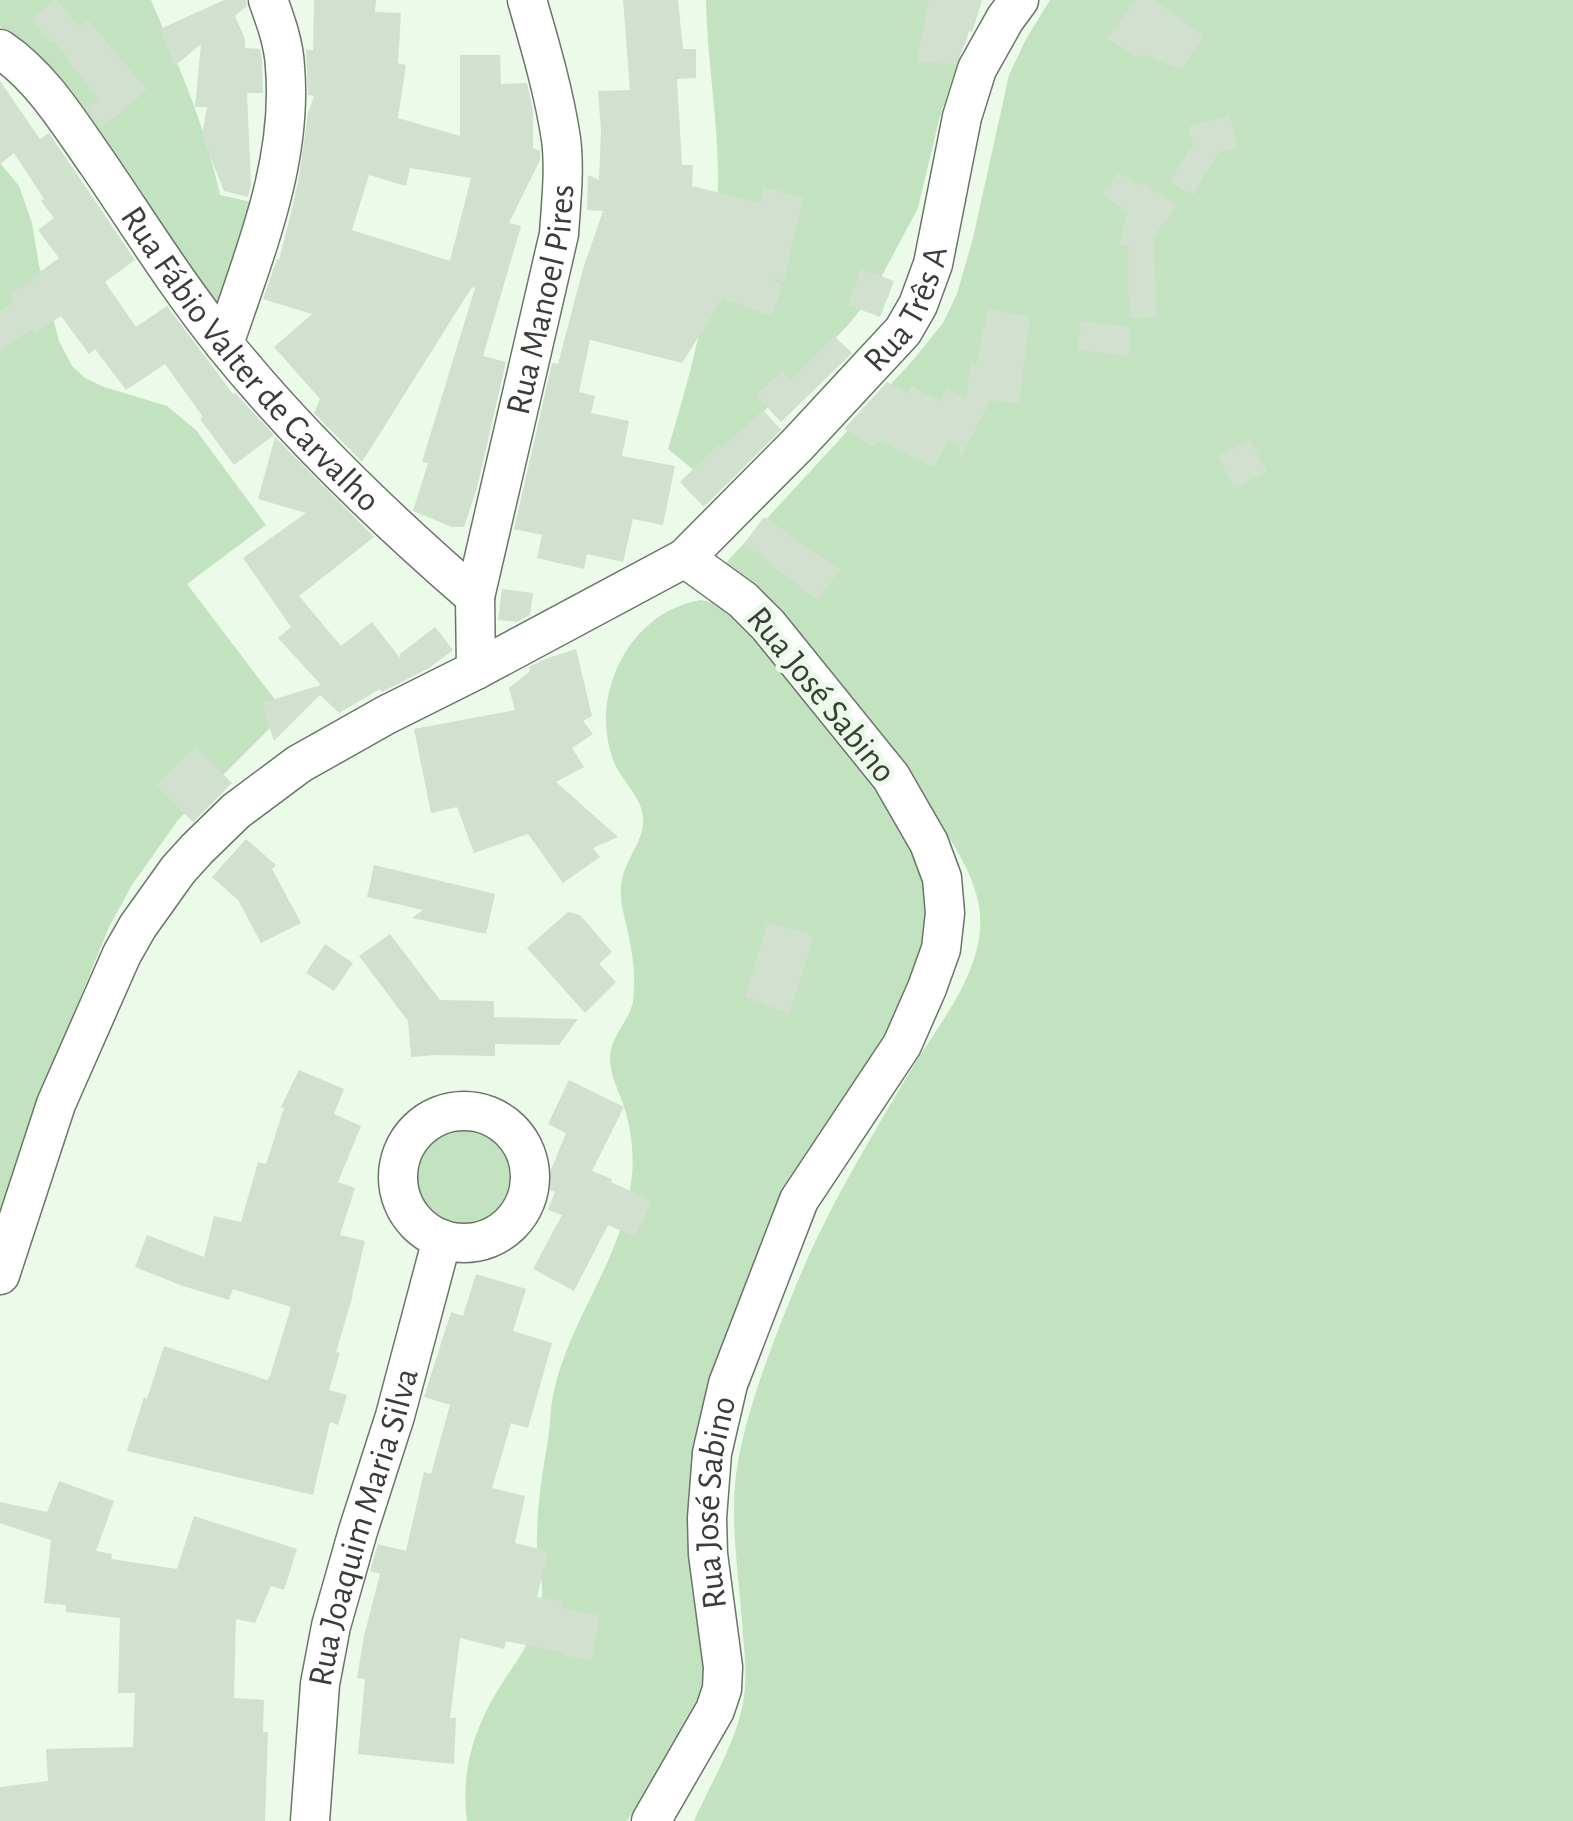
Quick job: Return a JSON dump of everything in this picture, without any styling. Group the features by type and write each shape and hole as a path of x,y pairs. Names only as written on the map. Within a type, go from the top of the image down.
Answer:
{"street":[{"path":"224,344 275,190 283,143 286,69 268,0"},
{"name":"Rua Manoel Pires","path":"475,597 559,234 562,141 527,0"},
{"name":"Rua Três A","path":"685,558 812,430 903,330 918,305 932,264 962,117 977,70 1019,0"},
{"name":"Rua Fábio Valter de Carvalho","path":"0,49 26,69 68,120 224,344 332,463 475,597"},
{"path":"0,1275 56,1104 138,926 178,870 236,811 300,764 685,558"},
{"name":"Rua José Sabino","path":"651,1821 715,1710 722,1689 722,1654 707,1518 712,1453 728,1384 799,1200 902,1045 941,949 944,913 942,878 929,843 891,777 768,625 744,600 685,558"},
{"path":"475,597 476,670"},
{"name":"Rua Joaquim Maria Silva","path":"310,1821 320,1684 331,1626 395,1416 442,1239"}],"green space":[{"path":"0,0 151,0 199,120 220,195 256,203 221,310 50,66 0,27"},
{"path":"706,0 978,0 939,120 918,208 871,296 849,324 701,476 668,449 702,318 717,219 718,162"},
{"path":"1050,0 1573,0 1573,1821 694,1821 728,1748 743,1703 745,1669 734,1503 738,1460 759,1382 824,1224 961,990 980,934 974,888 962,860 925,803 723,566 943,323 957,294 973,238 1009,75"},
{"path":"0,163 19,186 32,223 59,341 72,366 104,387 167,406 196,430 266,525 187,584 285,713 178,820 132,885 109,927 76,1008 0,1237"},
{"path":"701,600 736,615 756,630 906,824 927,887 930,923 922,967 888,1033 813,1147 734,1321 707,1678 697,1709 627,1821 467,1821 466,1782 472,1746 495,1695 528,1640 541,1603 538,1512 555,1387 563,1360 620,1232 632,1175 630,1132 610,1056 633,1001 634,967 621,885 641,834 643,815 612,757 607,707 612,682 636,637 676,607"},
{"path":"465,1118 488,1123 507,1135 519,1154 524,1177 519,1200 507,1219 488,1231 465,1236 442,1231 423,1219 411,1200 406,1177 411,1154 423,1135 442,1123"}],"building":[{"path":"54,0 80,27 88,20 147,90 101,128 86,108 99,100 54,41 51,43 31,19"},
{"path":"224,0 246,0 247,6 235,16 245,48 260,49 262,61 263,93 247,93 251,185 248,197 224,191 202,135 207,107 195,107 201,44 175,66 160,29"},
{"path":"314,0 376,0 375,12 401,13 398,63 406,65 398,118 460,136 460,55 500,55 501,84 527,83 533,110 533,148 540,151 540,160 509,223 521,226 483,356 506,362 464,527 452,527 413,511 428,463 422,462 475,288 472,287 362,462 314,413 320,399 274,347 312,314 263,299 279,260 299,177 314,96 308,95 306,50 313,50","holes":["410,168 471,178 450,261 352,230 369,175 406,186"]},
{"path":"623,0 678,0 683,49 696,49 696,78 677,79 682,165 693,165 692,186 760,203 763,187 803,197 784,282 774,279 783,287 771,316 723,298 682,363 590,340 579,392 595,396 591,413 629,421 622,456 675,466 663,525 633,519 623,562 587,554 584,569 537,558 542,535 514,529 552,363 558,364 603,211 587,210 588,175 599,180 598,91 630,90"},
{"path":"929,0 982,0 972,32 969,31 955,64 917,62"},
{"path":"1136,0 1154,0 1204,36 1182,70 1142,54 1139,58 1107,39"},
{"path":"0,81 40,139 49,133 135,260 105,282 136,327 167,306 233,394 274,435 234,465 165,364 126,390 95,349 89,354 61,316 35,333 32,329 0,352 0,311 14,302 9,295 59,258 38,230 54,218 41,201 44,199 14,153 0,164"},
{"path":"1229,115 1238,147 1219,152 1193,195 1170,182 1193,144 1188,127"},
{"path":"1118,172 1176,205 1153,238 1157,317 1129,318 1128,246 1119,244 1127,212 1102,195"},
{"path":"861,269 894,281 880,317 848,305"},
{"path":"988,308 1030,317 1019,404 991,400 961,456 960,447 948,441 934,468 879,440 874,447 844,429 887,382 908,393 911,386 940,401 947,388 966,398 971,362 977,363"},
{"path":"1081,321 1129,327 1129,356 1078,350"},
{"path":"834,336 852,353 781,422 756,395 782,371 790,380"},
{"path":"763,410 781,430 704,507 680,482 719,444 722,448"},
{"path":"275,437 374,537 299,596 341,646 372,622 400,658 435,627 453,650 429,668 382,692 380,689 339,713 320,695 274,741 262,703 321,685 278,638 291,627 243,558 306,513 258,499"},
{"path":"1250,440 1267,472 1234,488 1218,455"},
{"path":"764,517 840,569 818,600 744,544"},
{"path":"502,589 533,593 530,615 517,622 498,620"},
{"path":"576,649 592,716 583,721 593,734 572,748 584,767 556,782 618,837 593,848 600,857 563,883 528,834 474,853 457,807 431,813 414,729 515,710 509,688 530,671 529,667"},
{"path":"195,747 232,783 193,822 156,786"},
{"path":"246,839 276,865 272,869 301,923 261,943 238,900 212,877"},
{"path":"374,865 495,894 486,934 412,918 423,910 367,897"},
{"path":"568,912 580,915 612,952 599,964 616,982 585,1013 527,948"},
{"path":"768,922 814,936 789,1014 745,997"},
{"path":"390,934 440,1000 494,1001 494,1017 578,1019 559,1045 495,1044 495,1056 411,1057 408,1021 359,956"},
{"path":"325,944 353,963 334,991 306,973"},
{"path":"299,1070 344,1089 334,1114 361,1126 338,1182 355,1188 340,1235 365,1241 329,1390 347,1395 338,1425 330,1422 313,1495 127,1451 164,1346 267,1380 270,1376 291,1307 233,1289 229,1300 135,1267 147,1235 204,1257 214,1216 241,1222 258,1162 266,1164 284,1108 281,1107"},
{"path":"569,1080 624,1107 592,1171 652,1201 635,1237 608,1225 574,1291 533,1269 562,1215 548,1210 555,1192 544,1187 566,1133 548,1124"},
{"path":"476,1274 526,1289 513,1331 552,1343 528,1428 511,1423 492,1488 525,1496 515,1543 548,1551 537,1597 563,1602 562,1608 600,1616 591,1661 506,1641 504,1649 460,1638 450,1718 456,1718 454,1764 358,1754 365,1679 357,1678 380,1574 370,1571 378,1544 406,1551 424,1472 431,1474 450,1405 424,1397 451,1312 463,1316"},
{"path":"59,1481 114,1501 96,1551 112,1554 111,1559 177,1569 194,1516 297,1549 284,1590 271,1586 255,1623 236,1619 234,1698 264,1700 263,1732 268,1732 265,1821 0,1821 0,1787 48,1781 46,1749 133,1747 135,1693 118,1693 120,1618 66,1612 66,1605 44,1603 51,1540 0,1523 0,1502 47,1512"}]}
